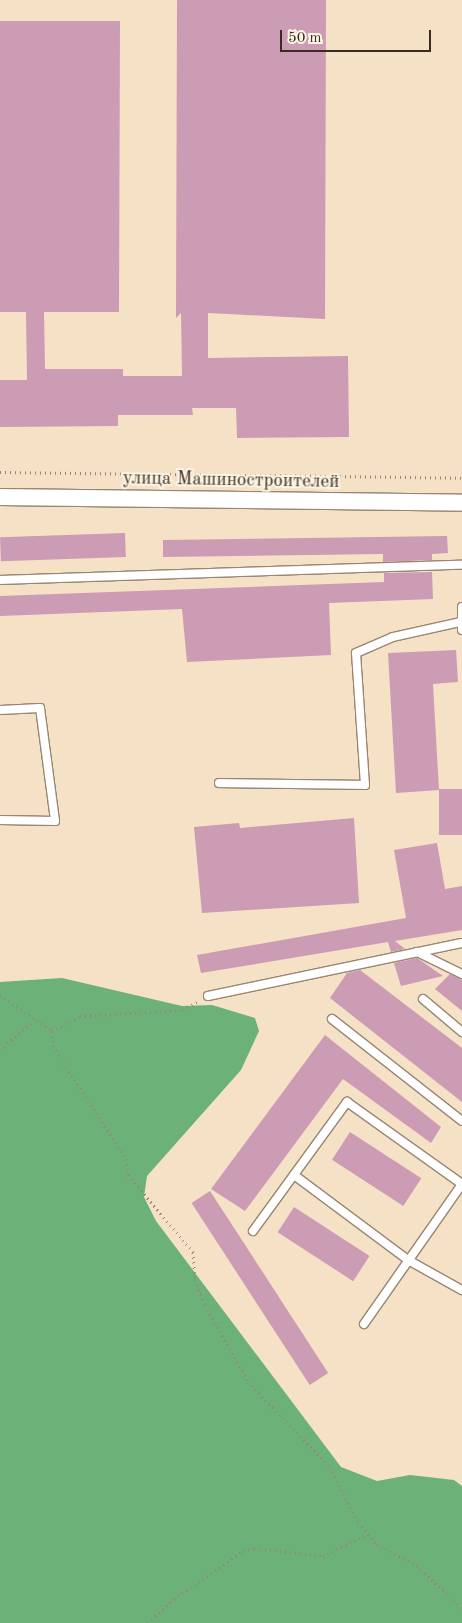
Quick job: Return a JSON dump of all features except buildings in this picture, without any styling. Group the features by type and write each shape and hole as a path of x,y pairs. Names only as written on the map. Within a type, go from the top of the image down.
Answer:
{"street":[{"name":"улица Машиностроителей","path":"0,497 462,503"}],"lane":[{"path":"0,580 462,565"},
{"path":"219,783 365,785 356,653 393,637 461,626 462,607"},
{"path":"0,710 40,708 55,821 0,820"},
{"path":"208,996 462,943"},
{"path":"417,952 462,974"},
{"path":"423,999 462,1032"},
{"path":"332,1019 462,1121"},
{"path":"253,1231 347,1102 462,1184 364,1324"},
{"path":"294,1175 408,1260 462,1290"}],"path":[{"path":"0,472 462,478"},
{"path":"0,995 52,1031"},
{"path":"52,1031 80,1016 183,1010 208,996"},
{"path":"0,1050 34,1020"},
{"path":"52,1031 53,1046 126,1160 128,1175 193,1252 195,1280 218,1323 227,1349 248,1382 330,1467 358,1523 376,1544 417,1566 462,1608"},
{"path":"148,1623 174,1599 243,1551 255,1548 323,1556 368,1535"}],"green space":[{"path":"62,978 182,1006 212,1005 255,1018 259,1031 241,1070 147,1176 144,1197 156,1221 341,1467 377,1481 410,1475 454,1480 462,1486 462,1623 0,1623 0,982"}]}
